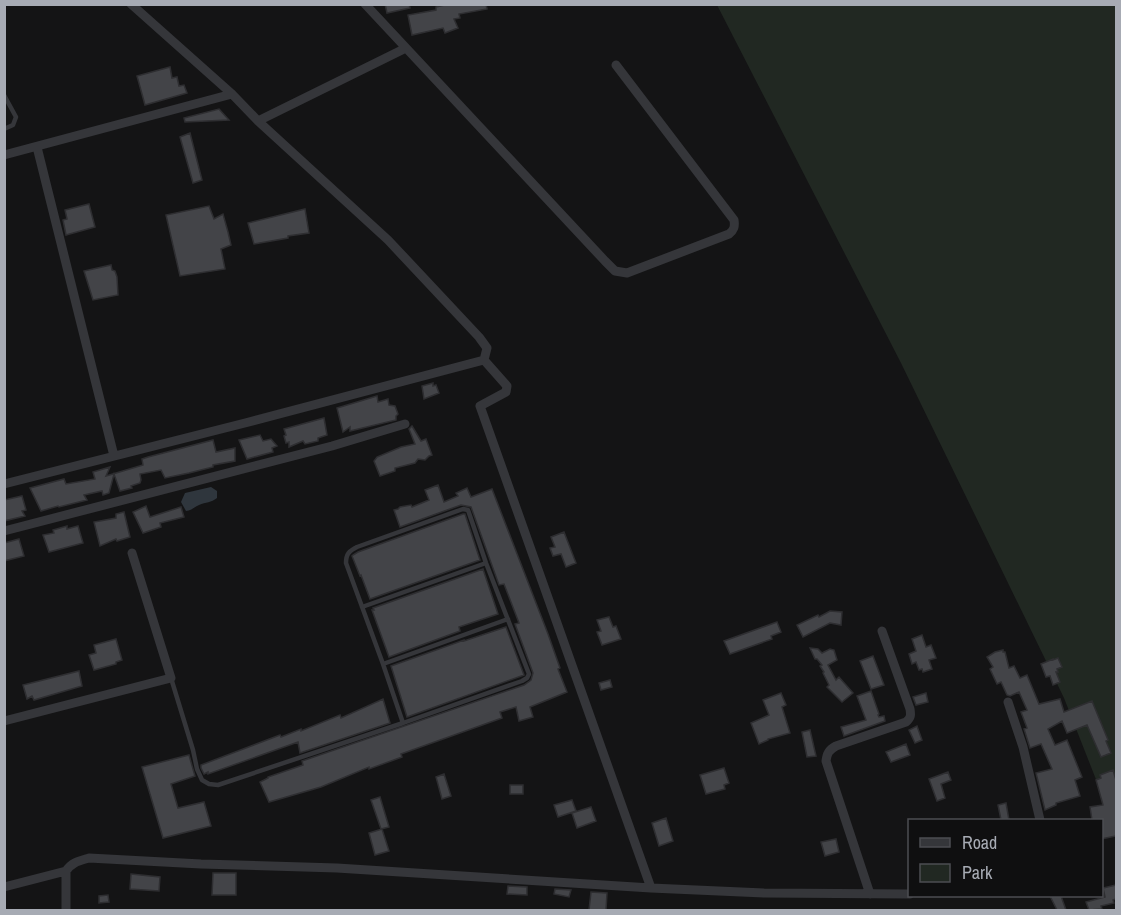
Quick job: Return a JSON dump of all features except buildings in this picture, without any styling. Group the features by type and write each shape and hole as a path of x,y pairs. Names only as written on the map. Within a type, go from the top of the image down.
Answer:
{"street":[{"path":"131,4 232,94 258,121 388,240 479,337 487,348 484,360"},
{"path":"365,4 605,261 615,271 627,273 729,234 735,226 734,220 616,65"},
{"path":"258,121 406,48"},
{"path":"4,155 232,94"},
{"path":"37,147 114,456"},
{"path":"4,484 484,360"},
{"path":"484,360 507,386 506,392 480,406 651,888"},
{"path":"4,531 332,446 405,424"},
{"path":"4,721 171,678 132,553"},
{"path":"870,894 826,761 831,749 910,719 910,709 882,631"},
{"path":"1008,702 1023,747 1040,819"},
{"path":"4,887 66,871 77,861 90,858 337,868 764,893 908,894"},
{"path":"66,871 66,910"}],"lane":[{"path":"4,95 16,117 13,125 4,129"},
{"path":"171,678 197,769 202,780 218,785 403,723 527,678 529,674 527,666 486,563 468,510 457,510 351,550 346,555 346,563 403,723"},
{"path":"362,607 486,563"},
{"path":"383,664 508,619"}],"green space":[{"path":"717,5 1116,5 1116,838 1064,698 901,363"}],"shaded area":[{"path":"211,487 217,491 217,498 186,511 181,502 185,493"}]}
